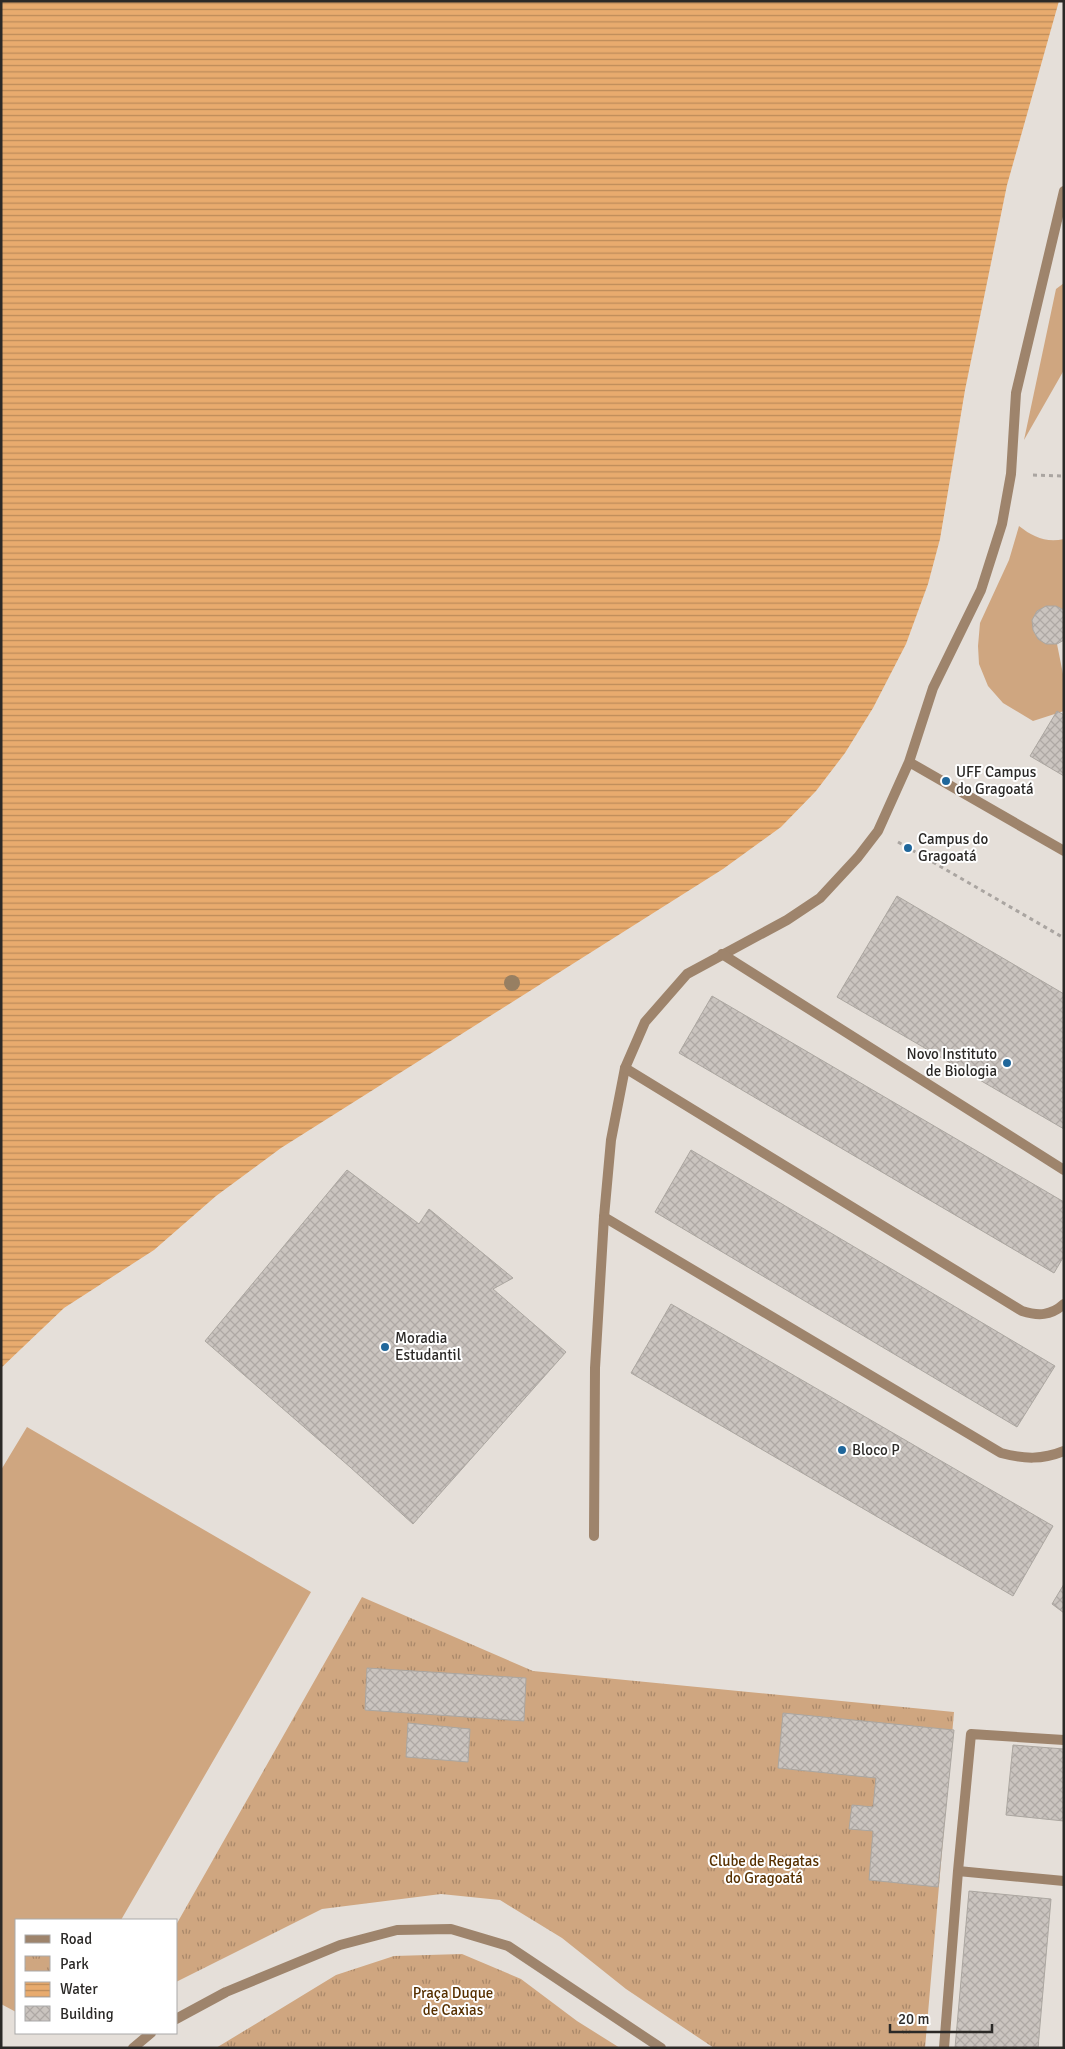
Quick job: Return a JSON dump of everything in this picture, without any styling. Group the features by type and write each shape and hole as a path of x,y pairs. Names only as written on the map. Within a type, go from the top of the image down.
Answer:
{"street":[{"path":"594,1536 594,1368 604,1217 611,1140 625,1068 645,1022 687,974 787,920 820,898 858,857 878,831 909,762 933,688 981,590 1002,524 1010,474 1016,393 1064,191"},
{"path":"909,762 1064,851"},
{"path":"722,954 1064,1170"},
{"path":"625,1068 1022,1311 1035,1315 1048,1314 1064,1304"},
{"path":"604,1217 1001,1453 1018,1458 1034,1458 1050,1456 1064,1450"},
{"path":"944,2048 971,1734 1064,1740"},
{"path":"958,1870 1064,1881"},
{"path":"178,2018 226,1992 340,1945 397,1930 451,1929 508,1946 661,2048"},
{"path":"132,2048 150,2034"}],"path":[{"path":"1064,473 1064,480"},
{"path":"878,831 1064,938"}],"green space":[{"path":"1064,283 1064,370 1024,440 1056,289"},
{"path":"1019,526 1029,533 1046,540 1064,539 1064,610 1053,606 1043,608 1033,620 1033,628 1037,636 1044,642 1057,644 1064,679 1064,711 1033,721 1003,703 988,686 979,664 980,623 1009,560"},
{"path":"27,1427 311,1592 122,1919 15,1919 15,2011 1,2004 1,1470"},
{"name":"Clube de Regatas do Gragoatá","path":"362,1597 533,1671 954,1712 925,2048 714,2048 626,1989 562,1938 500,1900 441,1894 322,1909 178,1981 178,1921"},
{"name":"Praça Duque de Caxias","path":"462,1954 521,1979 577,2021 620,2048 216,2048 336,1975 394,1956"}],"water":[{"path":"1,1 1059,1 1007,185 965,390 940,539 928,584 906,644 873,708 845,753 816,791 781,827 723,869 281,1148 216,1196 154,1250 64,1308 1,1368"}],"building":[{"path":"1046,606 1056,606 1064,610 1064,640 1057,644 1046,644 1038,639 1033,630 1032,620 1037,611"},
{"path":"1057,711 1064,715 1064,776 1030,756"},
{"name":"Novo Instituto de Biologia","path":"897,896 1064,994 1064,1129 837,997"},
{"path":"712,996 1064,1202 1064,1256 1054,1273 679,1053"},
{"path":"691,1150 1055,1366 1017,1427 655,1212"},
{"name":"Moradia Estudantil","path":"347,1170 419,1224 429,1209 513,1278 493,1289 566,1352 413,1524 205,1341"},
{"name":"Bloco P","path":"671,1304 1053,1526 1013,1596 631,1373"},
{"path":"1064,1584 1064,1613 1052,1604"},
{"path":"367,1668 526,1678 524,1721 365,1710"},
{"path":"783,1713 954,1730 938,1887 869,1880 873,1831 849,1829 852,1805 873,1807 876,1778 778,1768"},
{"path":"408,1723 470,1729 468,1762 406,1757"},
{"path":"1013,1745 1064,1749 1064,1821 1006,1815"},
{"path":"969,1891 1051,1899 1038,2048 955,2048"}],"place":[{"name":"UFF Campus do Gragoatá","path":"946,781"},
{"name":"Campus do Gragoatá","path":"908,848"},
{"name":"Novo Instituto de Biologia","path":"1007,1063"},
{"name":"Moradia Estudantil","path":"385,1347"},
{"name":"Bloco P","path":"842,1450"}]}
